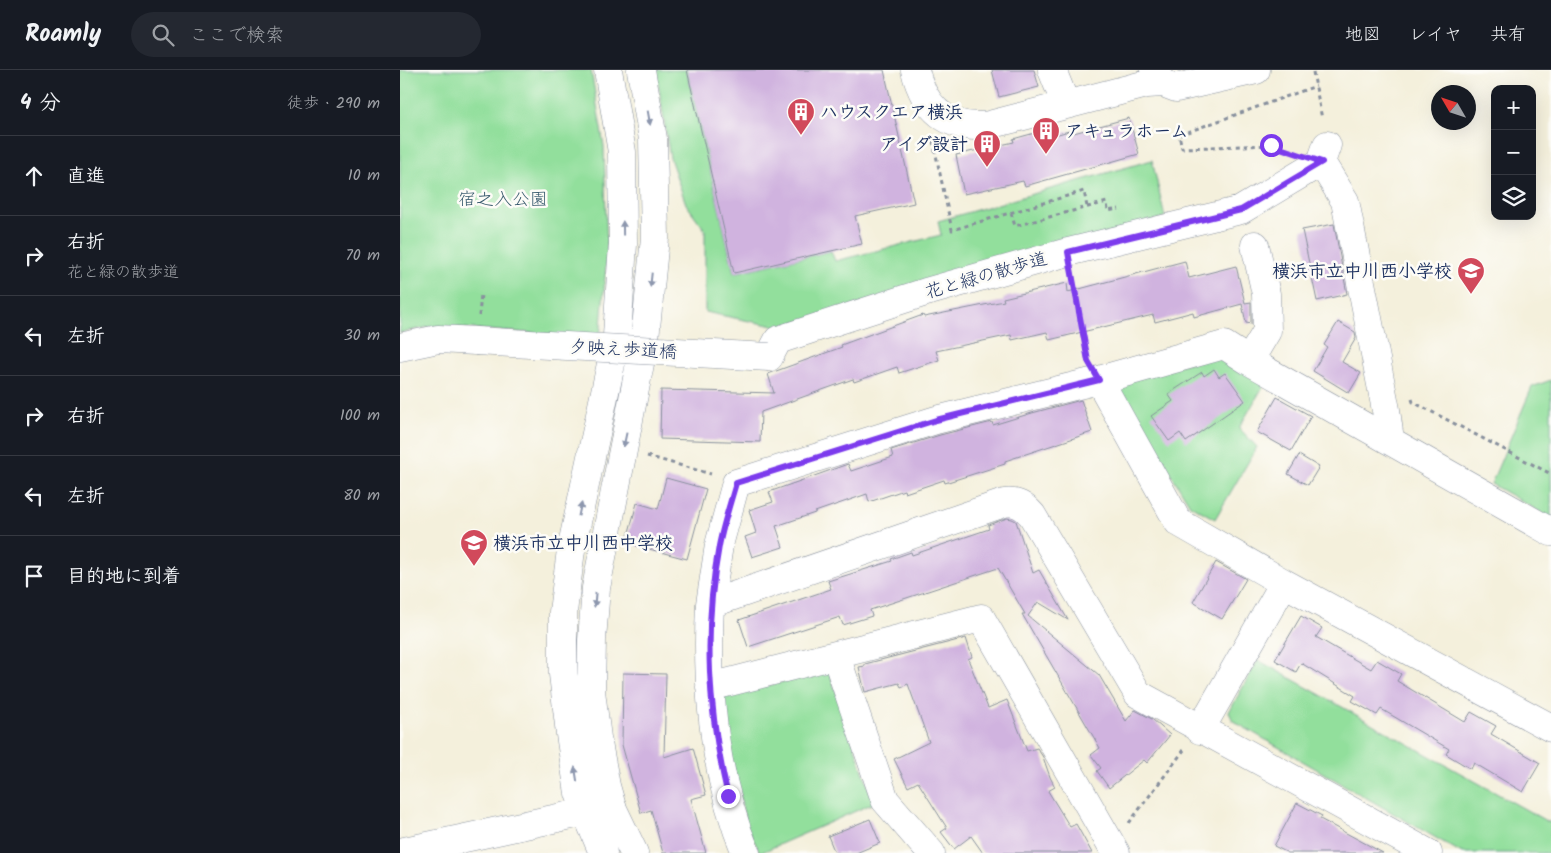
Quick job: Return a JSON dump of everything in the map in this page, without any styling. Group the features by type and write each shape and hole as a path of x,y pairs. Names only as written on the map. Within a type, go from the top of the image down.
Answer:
{"street":[{"path":"603,853 579,793 563,674 563,612 571,550 617,336 623,244 622,152 608,70"},
{"path":"634,853 612,807 606,786 591,691 596,588 645,338 655,238 653,139 641,70"},
{"path":"915,70 923,94 930,104 945,118 963,126 976,127 1148,84 1159,77 1169,87 1176,88 1256,70"},
{"path":"1052,70 1066,106"},
{"path":"1324,153 1345,201 1386,410 1390,440"},
{"name":"花と緑の散歩道","path":"770,357 778,340 926,292 1068,252 1241,210 1324,153"},
{"path":"1249,361 1266,332 1266,294 1255,245"},
{"name":"夕映え歩道橋","path":"400,347 438,339 770,357"},
{"path":"746,853 737,831 719,761 713,725 708,646 710,604 719,545 736,483 936,420 1099,380 1224,345 1551,532"},
{"path":"1099,380 1178,522 1284,583 1551,728"},
{"path":"710,604 1004,503 1012,502 1021,505 1032,515 1138,694 1192,740 1428,853"},
{"path":"1192,740 1284,583"},
{"path":"710,687 981,618 1116,853"},
{"path":"836,656 885,800 931,853"},
{"path":"400,852 477,845 586,812 612,807"}],"path":[{"path":"1313,72 1316,86 1324,153 1271,145 1182,148 1179,135 1316,86"},
{"path":"945,118 932,141 952,230 1084,191 1087,207"},
{"path":"1011,213 1015,226 1107,202 1108,211 1119,209"},
{"path":"1068,252 1088,361 1099,380"},
{"path":"1410,392 1413,402 1551,474"},
{"path":"623,449 720,476 736,483"},
{"path":"1134,817 1192,740"}],"green space":[{"name":"宿之入公園","path":"400,70 591,70 604,146 607,253 600,338 433,326 400,333"},
{"path":"656,70 687,70 734,273 831,251 835,261 941,235 938,221 1152,160 1165,217 779,327 705,312 705,230 686,204 670,158"},
{"path":"1217,356 1264,385 1239,428 1257,447 1215,519 1190,505 1120,391 1123,379"},
{"path":"1551,380 1551,518 1491,484 1532,387"},
{"path":"1258,660 1551,822 1551,853 1462,853 1233,721 1229,712"},
{"path":"829,671 874,803 760,853 746,824 728,744 724,696"}],"building":[{"name":"ハウスクエア横浜","path":"687,70 884,70 914,203 855,216 862,244 734,273"},
{"path":"992,70 1034,70 1039,87 999,97"},
{"path":"1129,118 1139,154 1025,186 1023,181 964,194 956,155 1014,142 1013,139 1042,131 1044,138 1069,131 1070,134"},
{"path":"1334,224 1347,294 1317,301 1302,230"},
{"path":"1185,261 1189,278 1236,266 1245,303 1251,302 1251,324 1246,323 1242,304 1194,317 1193,312 1155,322 1153,315 1049,340 1047,332 1012,340 1011,335 936,351 939,360 899,373 897,367 854,382 853,379 761,412 760,442 660,439 661,390 774,393 768,374 923,315 924,317 1004,301 1003,298 1067,283 1068,292"},
{"path":"1338,322 1355,332 1356,338 1342,362 1361,373 1349,393 1313,371 1327,347 1324,345"},
{"path":"1214,369 1219,377 1225,373 1245,401 1186,442 1180,433 1169,441 1151,416 1173,401 1168,394 1202,372 1204,376"},
{"path":"1277,397 1311,416 1291,451 1257,432"},
{"path":"1081,400 1092,432 1005,461 1005,464 945,483 944,480 905,493 904,490 869,502 867,494 776,526 783,547 752,557 745,537 756,533 749,510 773,502 769,492 848,464 851,471 893,457 891,450 940,435 992,422 993,425"},
{"path":"1299,455 1319,467 1308,485 1288,474"},
{"path":"666,478 706,489 687,559 626,543 637,503 658,509"},
{"path":"1007,518 1016,521 1033,573 1039,570 1068,620 1038,602 1028,616 1099,675 1126,721 1135,710 1152,719 1170,735 1147,763 1144,760 1109,788 1097,771 1101,768 1091,755 1100,748 1022,614 1025,614 998,568 870,610 872,616 843,625 840,617 748,647 739,620 831,589 828,581 892,561 891,559 911,552 912,555 989,529 988,525"},
{"path":"1216,562 1246,579 1222,619 1193,602"},
{"path":"1301,616 1322,628 1316,637 1371,669 1377,660 1401,674 1397,681 1465,722 1471,712 1496,726 1491,734 1540,763 1523,792 1474,763 1471,769 1446,754 1449,749 1381,709 1377,715 1352,701 1355,696 1301,663 1296,672 1275,660"},
{"path":"966,638 972,657 968,659 988,708 1007,700 1027,751 1037,748 1043,757 1055,787 1048,791 1070,827 1076,824 1092,853 983,853 971,836 954,849 941,832 947,828 918,782 908,787 894,759 929,742 908,684 901,687 899,683 865,692 859,667"},
{"path":"623,673 666,674 664,757 693,748 706,795 691,799 706,853 663,853 651,810 641,813 622,745"},
{"path":"1297,803 1322,816 1320,819 1383,853 1288,853 1274,846"},
{"path":"870,819 880,843 856,853 835,853 828,836"}],"place":[{"name":"ハウスクエア横浜","path":"801,136"},
{"name":"アキュラホーム","path":"1046,155"},
{"name":"アイダ設計","path":"987,168"},
{"name":"横浜市立中川西小学校","path":"1471,295"},
{"name":"横浜市立中川西中学校","path":"474,567"}],"route":[{"path":"728,796 719,761 713,725 708,646 710,604 719,545 736,483 936,420 1099,380 1088,361 1068,252 1241,210 1322,162 1271,145"}]}
